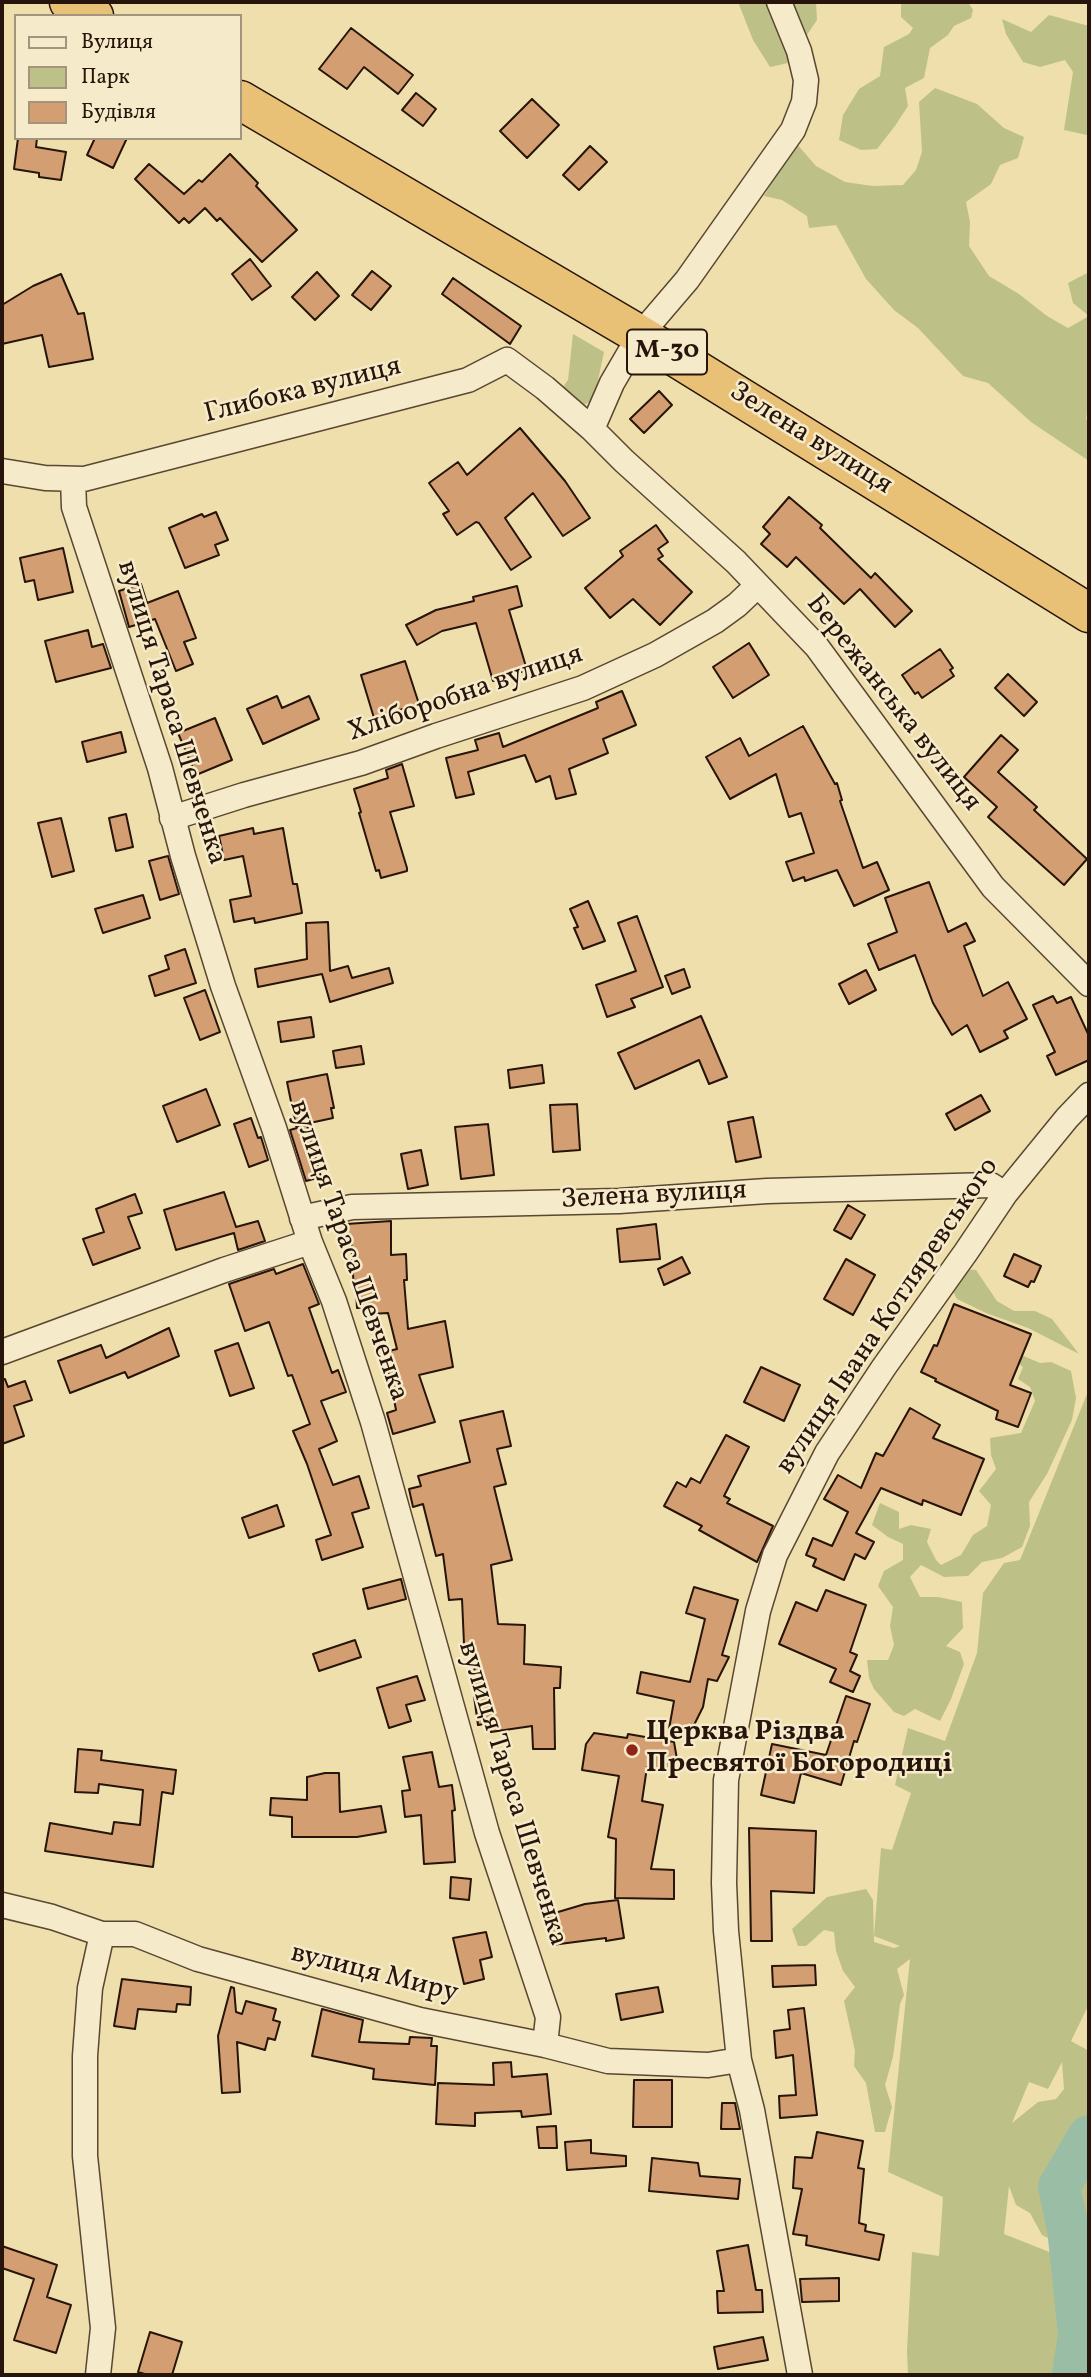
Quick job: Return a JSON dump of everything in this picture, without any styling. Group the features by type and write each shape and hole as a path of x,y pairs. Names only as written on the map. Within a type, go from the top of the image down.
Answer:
{"highway":[{"path":"69,2 90,14"},
{"name":"Зелена вулиця","path":"242,101 640,335 1089,613"}],"street":[{"path":"592,429 612,383 640,335 687,280 793,130 804,102 806,80 799,51 779,2"},
{"name":"Глибока вулиця","path":"2,471 45,478 84,479 468,380 507,360 545,388 592,429"},
{"name":"Бережанська вулиця","path":"592,429 758,585 817,647 993,887 1089,984"},
{"name":"вулиця Тараса Шевченка","path":"73,479 74,507 160,768 172,818 223,986 274,1128 310,1242 334,1301 373,1422 487,1833 548,2017 545,2045"},
{"name":"Хліборобна вулиця","path":"172,818 244,794 361,763 583,688 655,655 715,621 758,585"},
{"name":"вулиця Івана Котляревського","path":"800,2375 752,2110 739,2060 726,1931 726,1780 758,1611 775,1555 827,1453 1005,1194 1089,1095"},
{"name":"Зелена вулиця","path":"302,1218 352,1207 619,1201 767,1191 991,1185 1005,1194"},
{"path":"2,1352 224,1270 310,1242"},
{"name":"вулиця Миру","path":"2,1905 52,1917 102,1934 135,1934 198,1959 314,1993 420,2020 545,2045 608,2061 708,2065 739,2060"},
{"path":"98,2375 103,2328 85,2156 85,2056 90,1988 102,1934"}],"green space":[{"path":"738,2 816,2 817,20 788,63 770,67 753,40"},
{"path":"901,2 968,2 973,10 971,18 954,26 948,35 930,48 924,78 905,88 908,106 877,149 861,150 839,140 843,115 859,89 880,76 884,47 909,34 913,28 901,17"},
{"path":"1049,15 1089,26 1087,135 1064,130 1073,72 1065,60 1040,67 1023,62 1006,34 1002,19 1031,32"},
{"path":"935,88 977,104 1004,128 1024,137 1018,158 1000,165 991,184 966,202 970,222 969,246 989,276 1019,294 1047,316 1068,328 1089,316 1089,395 1086,420 1089,420 1089,461 1031,422 988,383 963,376 918,328 894,310 866,279 836,225 809,228 807,216 782,200 764,196 796,143 816,166 845,182 873,186 903,185 916,170 922,152 919,102"},
{"path":"1089,272 1089,316 1073,303 1068,283"},
{"path":"573,334 604,352 594,399 584,405 562,388 568,380"},
{"path":"959,1269 976,1270 997,1301 1014,1311 1035,1311 1052,1319 1079,1354 1028,1328 957,1299 948,1283"},
{"path":"1019,1354 1040,1363 1051,1362 1071,1371 1076,1398 1072,1420 1047,1474 1029,1502 1030,1526 1022,1547 1002,1558 982,1562 968,1576 944,1577 921,1565 910,1577 920,1597 938,1597 962,1602 963,1628 946,1646 960,1652 964,1664 940,1721 915,1709 904,1716 894,1712 874,1689 869,1678 867,1660 888,1660 894,1645 890,1626 893,1607 878,1586 884,1571 903,1560 903,1544 872,1525 880,1503 899,1512 899,1529 911,1525 931,1529 927,1542 941,1565 961,1555 973,1535 987,1526 991,1505 979,1491 996,1469 991,1455 990,1438 1021,1433 1035,1401 1030,1387 1018,1379 1023,1367 1007,1356"},
{"path":"1089,1389 1089,2004 1071,2041 1089,2051 1089,2375 908,2375 912,2252 939,2256 943,2197 888,2172 910,1959 897,1969 904,1995 885,2085 892,2107 885,2132 875,2132 866,2083 854,2066 855,2051 844,2001 855,1987 843,1971 836,1951 834,1932 824,1930 806,1946 798,1946 792,1929 827,1897 866,1889 873,1900 874,1942 894,1948 900,1946 874,1936 881,1848 892,1850 911,1793 895,1785 908,1728 945,1741 977,1653 983,1593 1004,1563 1020,1560","holes":["1062,2062 1064,2089 1056,2099 1038,2102 1012,2123 1029,2082 1048,2089","1009,2186 1016,2205 1030,2213 1042,2235 1052,2240 1052,2253 1004,2234"]}],"building":[{"path":"351,28 413,75 398,94 364,67 347,89 319,69"},
{"path":"416,93 436,109 423,126 402,110"},
{"path":"532,99 559,125 527,158 500,131"},
{"path":"18,140 37,140 36,147 66,152 61,180 14,169"},
{"path":"94,140 126,140 113,168 87,155"},
{"path":"590,146 607,162 579,190 563,175"},
{"path":"230,154 297,230 262,262 220,218 217,221 205,208 189,223 184,218 179,223 135,179 149,164 184,194 199,180 202,182"},
{"path":"250,259 271,286 252,300 232,274"},
{"path":"372,271 391,286 371,310 352,295"},
{"path":"317,272 339,296 315,320 292,297"},
{"path":"61,274 78,314 84,313 93,359 49,367 42,335 2,344 2,305 33,286"},
{"path":"453,278 521,326 510,344 442,294"},
{"path":"659,391 672,405 644,433 630,419"},
{"path":"520,428 565,481 590,518 563,536 533,493 505,518 531,557 511,570 479,523 476,522 457,535 443,514 449,511 429,483 458,462 467,475"},
{"path":"789,497 822,525 820,528 871,578 875,573 912,611 895,627 860,589 844,604 796,557 787,567 761,544 770,534 763,527"},
{"path":"216,512 228,540 215,545 219,555 185,568 169,528 202,514 204,517"},
{"path":"656,525 668,542 658,549 663,556 658,559 692,592 660,625 633,599 610,618 585,588 623,556 620,551"},
{"path":"63,548 73,592 38,600 34,580 25,582 20,558"},
{"path":"141,584 147,603 178,591 196,638 184,642 193,664 176,671 155,619 129,627 119,591"},
{"path":"517,586 522,606 509,610 527,670 493,681 476,623 442,631 417,645 406,625 436,610 474,601 473,597"},
{"path":"88,630 92,647 103,644 111,668 56,682 45,641"},
{"path":"749,643 769,675 733,698 713,667"},
{"path":"940,649 953,668 950,670 954,676 922,698 918,692 915,694 902,675"},
{"path":"405,661 419,704 374,718 361,675"},
{"path":"1008,674 1037,702 1024,716 995,688"},
{"path":"622,691 636,725 603,739 608,753 569,769 576,794 556,799 550,776 536,782 525,755 468,772 474,794 456,798 446,758 478,750 475,740 499,733 503,747 598,708 596,702"},
{"path":"277,696 282,708 309,696 319,719 263,744 247,709"},
{"path":"215,718 232,760 196,775 178,733"},
{"path":"803,726 835,784 837,783 842,800 840,801 863,868 877,862 889,890 854,906 837,870 805,881 804,877 793,881 786,862 814,853 801,813 789,817 776,774 730,799 706,757 740,738 749,756"},
{"path":"121,732 126,752 87,762 82,742"},
{"path":"1001,735 1018,750 998,772 1037,807 1034,810 1087,859 1064,885 988,817 997,807 964,777"},
{"path":"402,764 414,806 390,812 407,871 381,878 379,870 376,871 354,789 388,778 386,770"},
{"path":"126,814 133,847 116,851 109,818"},
{"path":"61,818 74,871 52,877 38,823"},
{"path":"253,828 254,834 283,828 293,884 297,884 302,913 255,923 254,918 234,922 230,900 251,896 243,856 224,860 219,836"},
{"path":"168,856 179,894 160,900 149,861"},
{"path":"929,882 948,932 966,923 975,941 964,946 983,996 1008,982 1027,1019 1004,1031 1008,1038 980,1052 967,1025 952,1035 933,1003 915,955 879,970 868,944 897,932 885,898"},
{"path":"143,895 150,918 103,933 95,909"},
{"path":"588,901 605,941 583,949 570,909"},
{"path":"637,916 663,987 631,999 635,1007 607,1017 596,985 636,971 618,923"},
{"path":"328,922 330,971 348,966 352,978 389,968 393,983 330,1002 322,974 258,987 255,969 307,959 306,923"},
{"path":"185,949 196,983 155,996 149,976 169,969 165,956"},
{"path":"684,969 690,987 672,994 665,976"},
{"path":"866,970 876,990 849,1004 839,984"},
{"path":"205,990 220,1032 200,1040 184,998"},
{"path":"1053,996 1057,1003 1071,997 1089,1036 1089,1060 1056,1075 1047,1056 1055,1052 1033,1005"},
{"path":"701,1016 727,1077 709,1084 699,1060 635,1089 618,1053"},
{"path":"311,1017 314,1037 281,1042 278,1022"},
{"path":"361,1046 364,1064 336,1068 333,1051"},
{"path":"542,1065 544,1083 510,1088 508,1070"},
{"path":"327,1074 334,1108 331,1108 333,1118 296,1126 287,1082"},
{"path":"206,1089 220,1125 177,1142 163,1106"},
{"path":"981,1095 990,1111 955,1130 946,1114"},
{"path":"577,1104 580,1150 553,1152 550,1105"},
{"path":"753,1117 761,1157 736,1162 728,1122"},
{"path":"251,1118 258,1138 261,1137 268,1160 249,1167 234,1124"},
{"path":"488,1124 494,1175 461,1179 455,1127"},
{"path":"307,1125 321,1177 306,1181 290,1130"},
{"path":"421,1150 428,1185 408,1189 401,1154"},
{"path":"224,1192 236,1227 258,1221 265,1241 238,1250 234,1233 176,1250 164,1210"},
{"path":"135,1194 142,1213 128,1217 140,1248 93,1265 83,1239 104,1232 96,1209"},
{"path":"848,1205 865,1215 851,1239 834,1230"},
{"path":"391,1221 391,1255 406,1254 407,1280 404,1280 408,1329 445,1321 453,1367 419,1375 435,1422 393,1434 387,1413 396,1410 385,1352 397,1349 388,1313 371,1314 371,1307 357,1308 351,1240 346,1240 346,1224"},
{"path":"656,1224 660,1259 620,1262 617,1229"},
{"path":"1014,1254 1041,1266 1034,1282 1031,1281 1028,1287 1004,1276"},
{"path":"682,1257 690,1273 664,1285 658,1269"},
{"path":"846,1259 875,1275 853,1315 824,1299"},
{"path":"303,1264 319,1304 309,1308 332,1373 338,1370 346,1392 321,1401 337,1441 319,1449 333,1485 359,1476 369,1508 352,1513 363,1547 322,1560 316,1540 331,1535 293,1431 310,1424 292,1375 288,1376 269,1322 245,1331 229,1284 274,1269 276,1274"},
{"path":"954,1304 1031,1334 1010,1385 1031,1393 1018,1427 996,1419 998,1411 921,1372 934,1345 937,1346"},
{"path":"169,1328 179,1356 128,1378 125,1372 70,1393 58,1361 101,1345 106,1358"},
{"path":"238,1343 254,1388 230,1396 215,1351"},
{"path":"761,1367 800,1385 784,1421 744,1402"},
{"path":"5,1379 8,1387 25,1381 32,1400 14,1406 24,1436 2,1444 2,1380"},
{"path":"910,1408 940,1425 933,1438 984,1459 961,1515 923,1500 922,1505 881,1488 856,1533 874,1542 865,1559 855,1554 844,1580 813,1566 816,1559 806,1555 813,1538 832,1546 848,1512 824,1499 838,1475 861,1488 876,1453 883,1456"},
{"path":"503,1411 511,1446 497,1449 506,1484 494,1487 512,1560 491,1565 498,1624 525,1625 524,1664 561,1667 560,1688 554,1688 555,1749 533,1749 532,1726 491,1732 490,1723 478,1725 474,1696 475,1644 464,1644 462,1599 449,1600 443,1554 436,1556 423,1504 413,1507 409,1489 421,1486 418,1476 470,1462 460,1421"},
{"path":"726,1435 749,1447 724,1496 730,1499 727,1503 773,1526 757,1562 699,1530 702,1526 664,1506 677,1482 686,1487 691,1478 700,1483"},
{"path":"277,1505 284,1526 249,1538 242,1518"},
{"path":"401,1579 406,1599 368,1609 363,1589"},
{"path":"694,1587 738,1600 722,1655 729,1657 717,1681 708,1679 703,1707 690,1733 669,1729 674,1701 637,1693 641,1672 690,1682 705,1619 686,1613"},
{"path":"826,1590 866,1605 850,1652 857,1655 850,1671 860,1676 853,1692 830,1682 836,1669 779,1644 796,1602 817,1611"},
{"path":"355,1640 361,1657 319,1671 313,1654"},
{"path":"417,1676 425,1700 406,1705 411,1721 389,1728 377,1688"},
{"path":"846,1696 870,1704 857,1742 854,1741 841,1785 801,1773 794,1803 761,1795 772,1744 826,1755"},
{"path":"594,1733 627,1738 628,1734 674,1742 677,1759 671,1771 647,1767 642,1801 663,1805 651,1869 674,1870 674,1899 615,1898 616,1839 608,1837 619,1776 582,1770 586,1744"},
{"path":"78,1749 102,1751 101,1760 176,1770 173,1794 162,1792 153,1867 45,1851 50,1823 112,1834 114,1822 140,1825 143,1790 99,1784 98,1793 75,1792"},
{"path":"432,1752 439,1787 452,1785 455,1862 424,1864 421,1815 405,1817 402,1791 410,1790 403,1757"},
{"path":"339,1773 340,1812 381,1806 386,1832 357,1837 292,1837 292,1817 270,1815 271,1798 307,1800 307,1777"},
{"path":"749,1828 816,1831 814,1893 771,1891 772,1941 751,1941"},
{"path":"451,1877 471,1879 469,1900 450,1898"},
{"path":"618,1900 624,1938 552,1945 548,1915 585,1904"},
{"path":"486,1932 492,1957 480,1960 484,1979 464,1984 453,1938"},
{"path":"815,1965 816,1985 773,1987 772,1966"},
{"path":"122,1979 191,1987 190,2005 177,2004 176,2012 138,2009 135,2029 114,2026"},
{"path":"231,1987 234,1988 236,2012 242,2014 246,2001 276,2009 273,2020 280,2022 275,2040 268,2038 265,2050 237,2042 240,2092 222,2093 218,2036"},
{"path":"658,1987 663,2012 621,2020 616,1994"},
{"path":"804,2008 817,2115 780,2118 779,2096 796,2095 793,2055 776,2058 774,2031 790,2029 788,2010"},
{"path":"322,2009 363,2020 359,2042 409,2044 410,2037 432,2038 431,2046 437,2046 435,2085 373,2079 374,2069 312,2056"},
{"path":"511,2062 512,2077 547,2074 551,2114 522,2117 521,2111 475,2113 475,2126 436,2124 438,2083 494,2085 493,2063"},
{"path":"634,2080 672,2080 672,2127 633,2127"},
{"path":"722,2103 735,2103 740,2129 721,2129"},
{"path":"556,2126 557,2148 539,2148 537,2127"},
{"path":"817,2132 863,2141 858,2168 864,2169 859,2223 866,2225 865,2231 884,2235 879,2260 806,2245 807,2236 793,2234 802,2189 793,2188 795,2157 812,2158"},
{"path":"591,2140 591,2153 626,2156 626,2166 567,2170 565,2142"},
{"path":"652,2158 698,2163 700,2176 740,2179 738,2199 649,2191"},
{"path":"748,2245 756,2290 762,2290 763,2312 718,2313 717,2291 724,2291 717,2251"},
{"path":"2,2246 57,2265 47,2297 71,2305 56,2353 14,2340 34,2279 2,2268"},
{"path":"839,2278 839,2301 802,2302 800,2279"},
{"path":"150,2332 182,2342 172,2375 148,2375 138,2372"},
{"path":"763,2337 768,2360 718,2369 714,2347"}],"waterway":[{"path":"1073,2375 1079,2334 1068,2228 1059,2187 1089,2136"}],"place":[{"name":"Церква Різдва Пресвятої Богородиці","path":"632,1750"}]}
